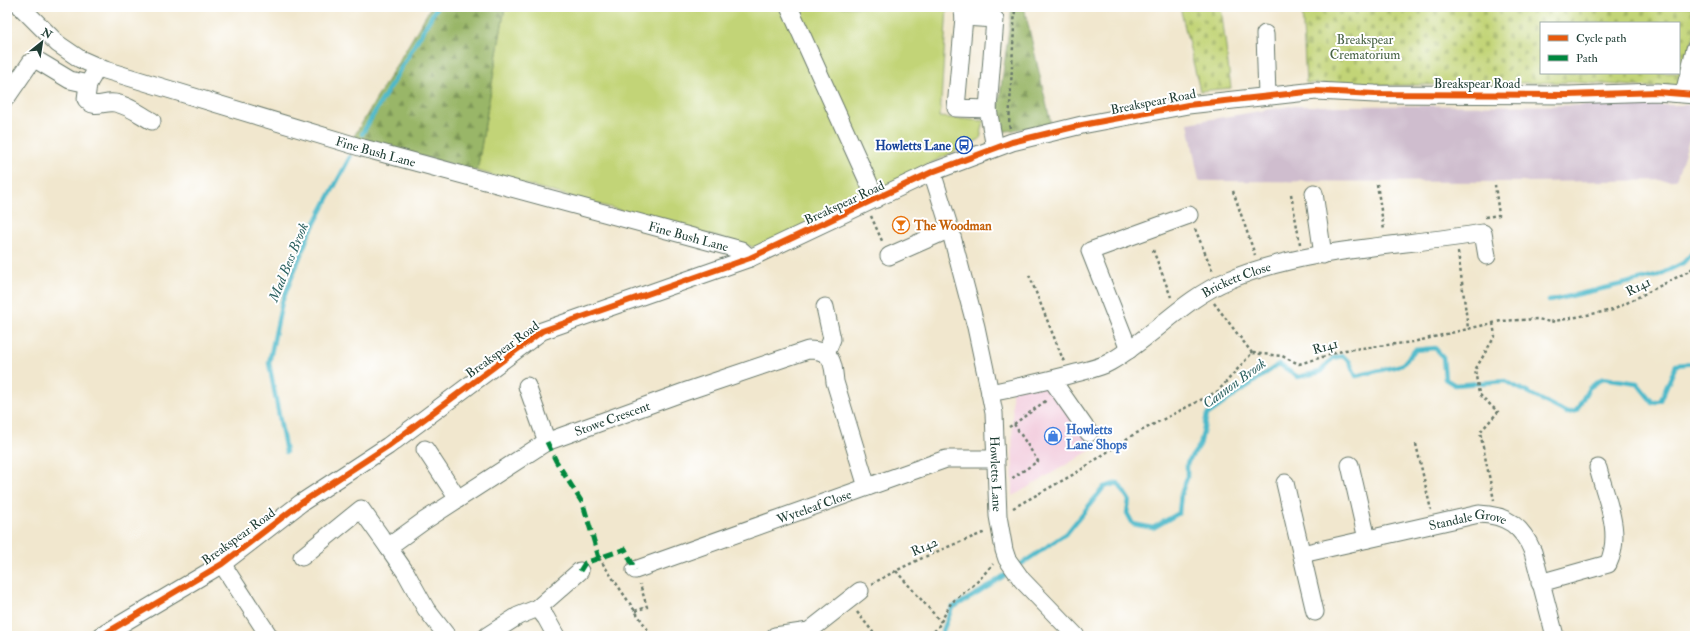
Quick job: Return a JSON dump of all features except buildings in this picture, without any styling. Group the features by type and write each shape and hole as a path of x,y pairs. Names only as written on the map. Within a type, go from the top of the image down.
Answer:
{"street":[{"name":"Fine Bush Lane","path":"21,7 58,44 80,59 98,67 363,148 741,250 750,258"},
{"path":"789,7 871,202"},
{"path":"988,109 956,108 963,12 995,19 988,109 995,148"},
{"path":"1264,34 1267,96"},
{"path":"1689,94 1695,49"},
{"path":"7,97 31,62 36,60 70,80 88,84"},
{"path":"98,67 88,84 86,99 90,104 120,104 152,121"},
{"name":"Breakspear Road","path":"101,636 222,564 301,503 388,446 542,331 750,258 932,172 1012,142 1082,125 1188,104 1316,91 1383,94 1569,95 1657,92 1689,94"},
{"name":"Howletts Lane","path":"932,172 950,229 976,327 994,412 999,521 1007,555 1020,577 1076,636"},
{"path":"1314,193 1323,255"},
{"path":"1129,350 1090,251 1189,216"},
{"path":"890,256 950,229"},
{"name":"Brickett Close","path":"990,393 1056,386 1070,375 1109,363 1129,350 1177,312 1212,288 1260,268 1302,258 1456,238 1483,233 1487,256"},
{"path":"825,307 832,339 826,353 834,364 835,382 867,487"},
{"name":"Stowe Crescent","path":"388,547 458,499 547,442 684,392 808,350 819,350 826,353"},
{"path":"527,386 547,442"},
{"path":"1056,386 1089,432"},
{"path":"424,449 458,499"},
{"name":"Wyteleaf Close","path":"635,570 946,459 996,459"},
{"path":"1350,464 1367,539"},
{"path":"1540,583 1608,564 1613,554 1615,539 1613,524 1598,468"},
{"path":"1285,482 1314,612"},
{"path":"302,557 361,509 406,573 426,609 447,636"},
{"name":"Standale Grove","path":"1302,554 1480,514 1494,515 1509,521 1521,530 1528,539 1533,552 1555,636"},
{"path":"222,564 269,636"},
{"path":"487,636 518,616 538,608 580,571"},
{"path":"775,636 810,634 854,596"},
{"path":"538,608 546,618 556,636"}],"path":[{"path":"1012,142 1009,125 1015,7"},
{"path":"1377,184 1387,247"},
{"path":"1481,217 1499,215 1495,185"},
{"path":"1233,191 1260,268"},
{"path":"1291,194 1302,258"},
{"path":"871,202 890,256"},
{"path":"999,521 1076,473 1131,436 1218,391 1252,353 1212,288 1189,216"},
{"path":"1456,238 1468,328"},
{"path":"1153,250 1177,312"},
{"path":"1029,275 1070,375"},
{"path":"1493,322 1495,336 1475,370 1479,394 1498,412 1480,432 1495,506 1494,515"},
{"path":"995,437 1014,424 1056,386"},
{"path":"997,488 1038,461 1014,424"},
{"path":"1416,444 1434,524"},
{"path":"930,636 941,622 951,603 1007,555"},
{"path":"599,558 652,636"},
{"path":"635,570 648,607 635,611"},
{"path":"896,570 941,622"},
{"path":"854,596 876,636"}],"shaded area":[{"path":"1695,105 1695,122 1676,180 1529,182 1199,181 1188,123 1290,106"},
{"path":"1045,374 1098,446 1013,496 1012,375"}],"green space":[{"path":"431,7 505,7 477,171 353,138"},
{"path":"505,7 947,7 940,117 984,121 980,139 757,248 477,171"},
{"path":"1012,7 1024,7 1051,124 1001,132 997,118"},
{"path":"1180,7 1221,7 1231,88 1200,91"},
{"name":"Breakspear Crematorium","path":"1302,7 1695,7 1695,31 1680,89 1573,82 1364,86 1306,83"}],"waterway":[{"name":"Mad Bess Brook","path":"362,134 437,7"},
{"name":"Mad Bess Brook","path":"286,452 269,363 282,302 309,234 350,157"},
{"path":"1549,301 1657,276 1683,263 1695,250"},
{"name":"Cannon Brook","path":"941,636 952,608 980,592 1067,533 1104,487 1118,483 1129,500 1127,513 1133,524 1153,528 1179,513 1181,494 1187,478 1187,463 1200,445 1207,415 1279,364 1298,377 1320,372 1333,358 1342,356 1349,361 1356,376 1402,365 1415,350 1435,348 1443,357 1445,379 1455,385 1505,381 1567,413 1576,411 1589,388 1603,378 1637,383 1653,403 1661,400 1676,365 1695,363"}],"marked path":[{"path":"547,442 556,461 583,504 599,558"},
{"path":"580,571 585,563 625,549 635,570"}],"cycle path":[{"path":"101,636 222,564 301,503 388,446 542,331 750,258 932,172 1012,142 1082,125 1188,105 1316,91 1375,94 1569,95 1657,92 1695,95"}],"place":[{"name":"Howletts Lane","path":"964,145"},
{"name":"The Woodman","path":"901,225"},
{"name":"Howletts Lane Shops","path":"1053,436"}]}
